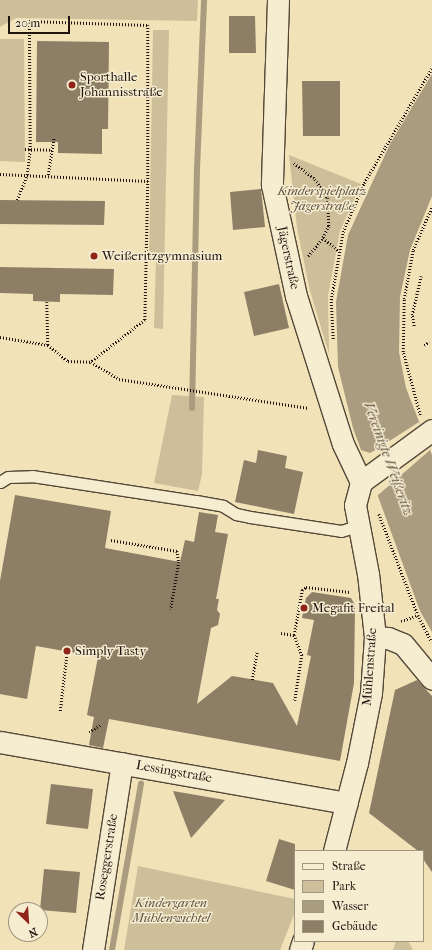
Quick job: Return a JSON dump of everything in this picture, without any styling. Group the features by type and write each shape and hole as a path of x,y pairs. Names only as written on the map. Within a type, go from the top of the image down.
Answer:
{"street":[{"name":"Jägerstraße","path":"278,0 272,185 296,296 343,444 366,478"},
{"path":"366,478 428,433"},
{"name":"Mühlenstraße","path":"334,850 347,804 371,693 375,637 368,574 357,526 355,505 366,478"},
{"path":"375,637 388,638 403,644 432,679"},
{"name":"Lessingstraße","path":"0,742 347,804"},
{"name":"Roseggerstraße","path":"93,950 122,763"}],"lane":[{"path":"0,482 8,477 32,476 196,501 223,506 236,514 250,517 341,531 357,526"}],"path":[{"path":"17,200 27,175 30,150 29,21 148,25 148,181 145,320 91,362"},
{"path":"334,346 331,300 343,232 364,183 432,68"},
{"path":"48,175 50,150 54,138"},
{"path":"25,149 50,150"},
{"path":"290,162 315,179 328,198 329,226 323,238 304,262"},
{"path":"0,174 48,175 148,181"},
{"path":"428,433 410,385 403,352 404,299 413,250 432,207"},
{"path":"323,238 339,251"},
{"path":"414,326 412,315 422,276"},
{"path":"47,302 48,345"},
{"path":"0,337 48,345 68,361 91,362 120,380 314,409"},
{"path":"424,345 429,342"},
{"path":"378,510 418,615 432,642"},
{"path":"111,540 177,551 179,562 172,609"},
{"path":"295,700 302,655 294,635 302,590 306,587 358,593"},
{"path":"281,633 294,635"},
{"path":"60,711 67,651"},
{"path":"252,680 257,651"},
{"path":"89,732 100,725"}],"green space":[{"path":"0,0 198,0 197,21 16,18 0,27"},
{"path":"153,30 169,30 163,329 154,328 156,258 149,257"},
{"path":"0,39 24,39 25,162 0,161"},
{"name":"Kinderspielplatz Jägerstraße","path":"289,155 361,184 340,231 328,296 329,354 310,291 297,228"},
{"path":"172,395 204,397 202,474 198,491 154,483"},
{"name":"Kindergarten Mühlenwichtel","path":"138,866 294,899 294,915 280,950 124,950"},
{"path":"396,942 409,942 413,950 393,950"}],"water":[{"name":"Vereinigte Weißeritz","path":"432,74 432,196 410,250 400,297 399,352 406,388 432,455 432,632 420,611 353,428 338,367 336,302 348,235 390,144"}],"pier":[{"path":"419,422 430,450 377,496 361,450 370,453"}],"building":[{"path":"229,16 255,16 256,53 229,53"},
{"name":"Sporthalle Johannisstraße","path":"37,41 109,42 108,129 102,129 102,154 58,153 58,142 36,142"},
{"path":"302,81 340,81 340,136 303,136"},
{"path":"261,189 265,227 233,230 230,192"},
{"path":"0,200 105,201 104,225 0,224"},
{"path":"0,267 114,269 113,295 60,294 60,302 33,301 33,294 0,293"},
{"path":"279,284 289,328 254,336 244,292"},
{"path":"258,450 287,456 285,468 303,472 294,514 235,502 244,460 256,463"},
{"path":"15,495 111,511 105,548 180,562 185,540 194,542 199,512 218,515 215,532 228,534 216,599 219,599 217,610 220,614 218,625 211,628 197,704 232,676 273,683 297,726 311,656 307,655 314,620 302,618 306,598 312,592 351,598 355,605 354,683 340,761 109,719 103,748 89,745 94,717 87,715 98,657 36,646 27,699 0,694 0,581"},
{"path":"417,680 432,696 432,872 424,860 424,850 417,850 369,813 395,690"},
{"path":"51,784 93,789 88,829 46,824"},
{"path":"173,791 225,800 191,838"},
{"path":"279,839 295,844 294,890 266,881"},
{"path":"44,869 80,872 76,913 48,911 48,902 41,902"}],"waterway":[{"path":"192,408 197,169 204,0"},
{"path":"112,950 141,783"}],"place":[{"name":"Sporthalle Johannisstraße","path":"72,85"},
{"name":"Weißeritzgymnasium","path":"94,256"},
{"name":"Megafit Freital","path":"304,608"},
{"name":"Simply Tasty","path":"67,651"}]}
